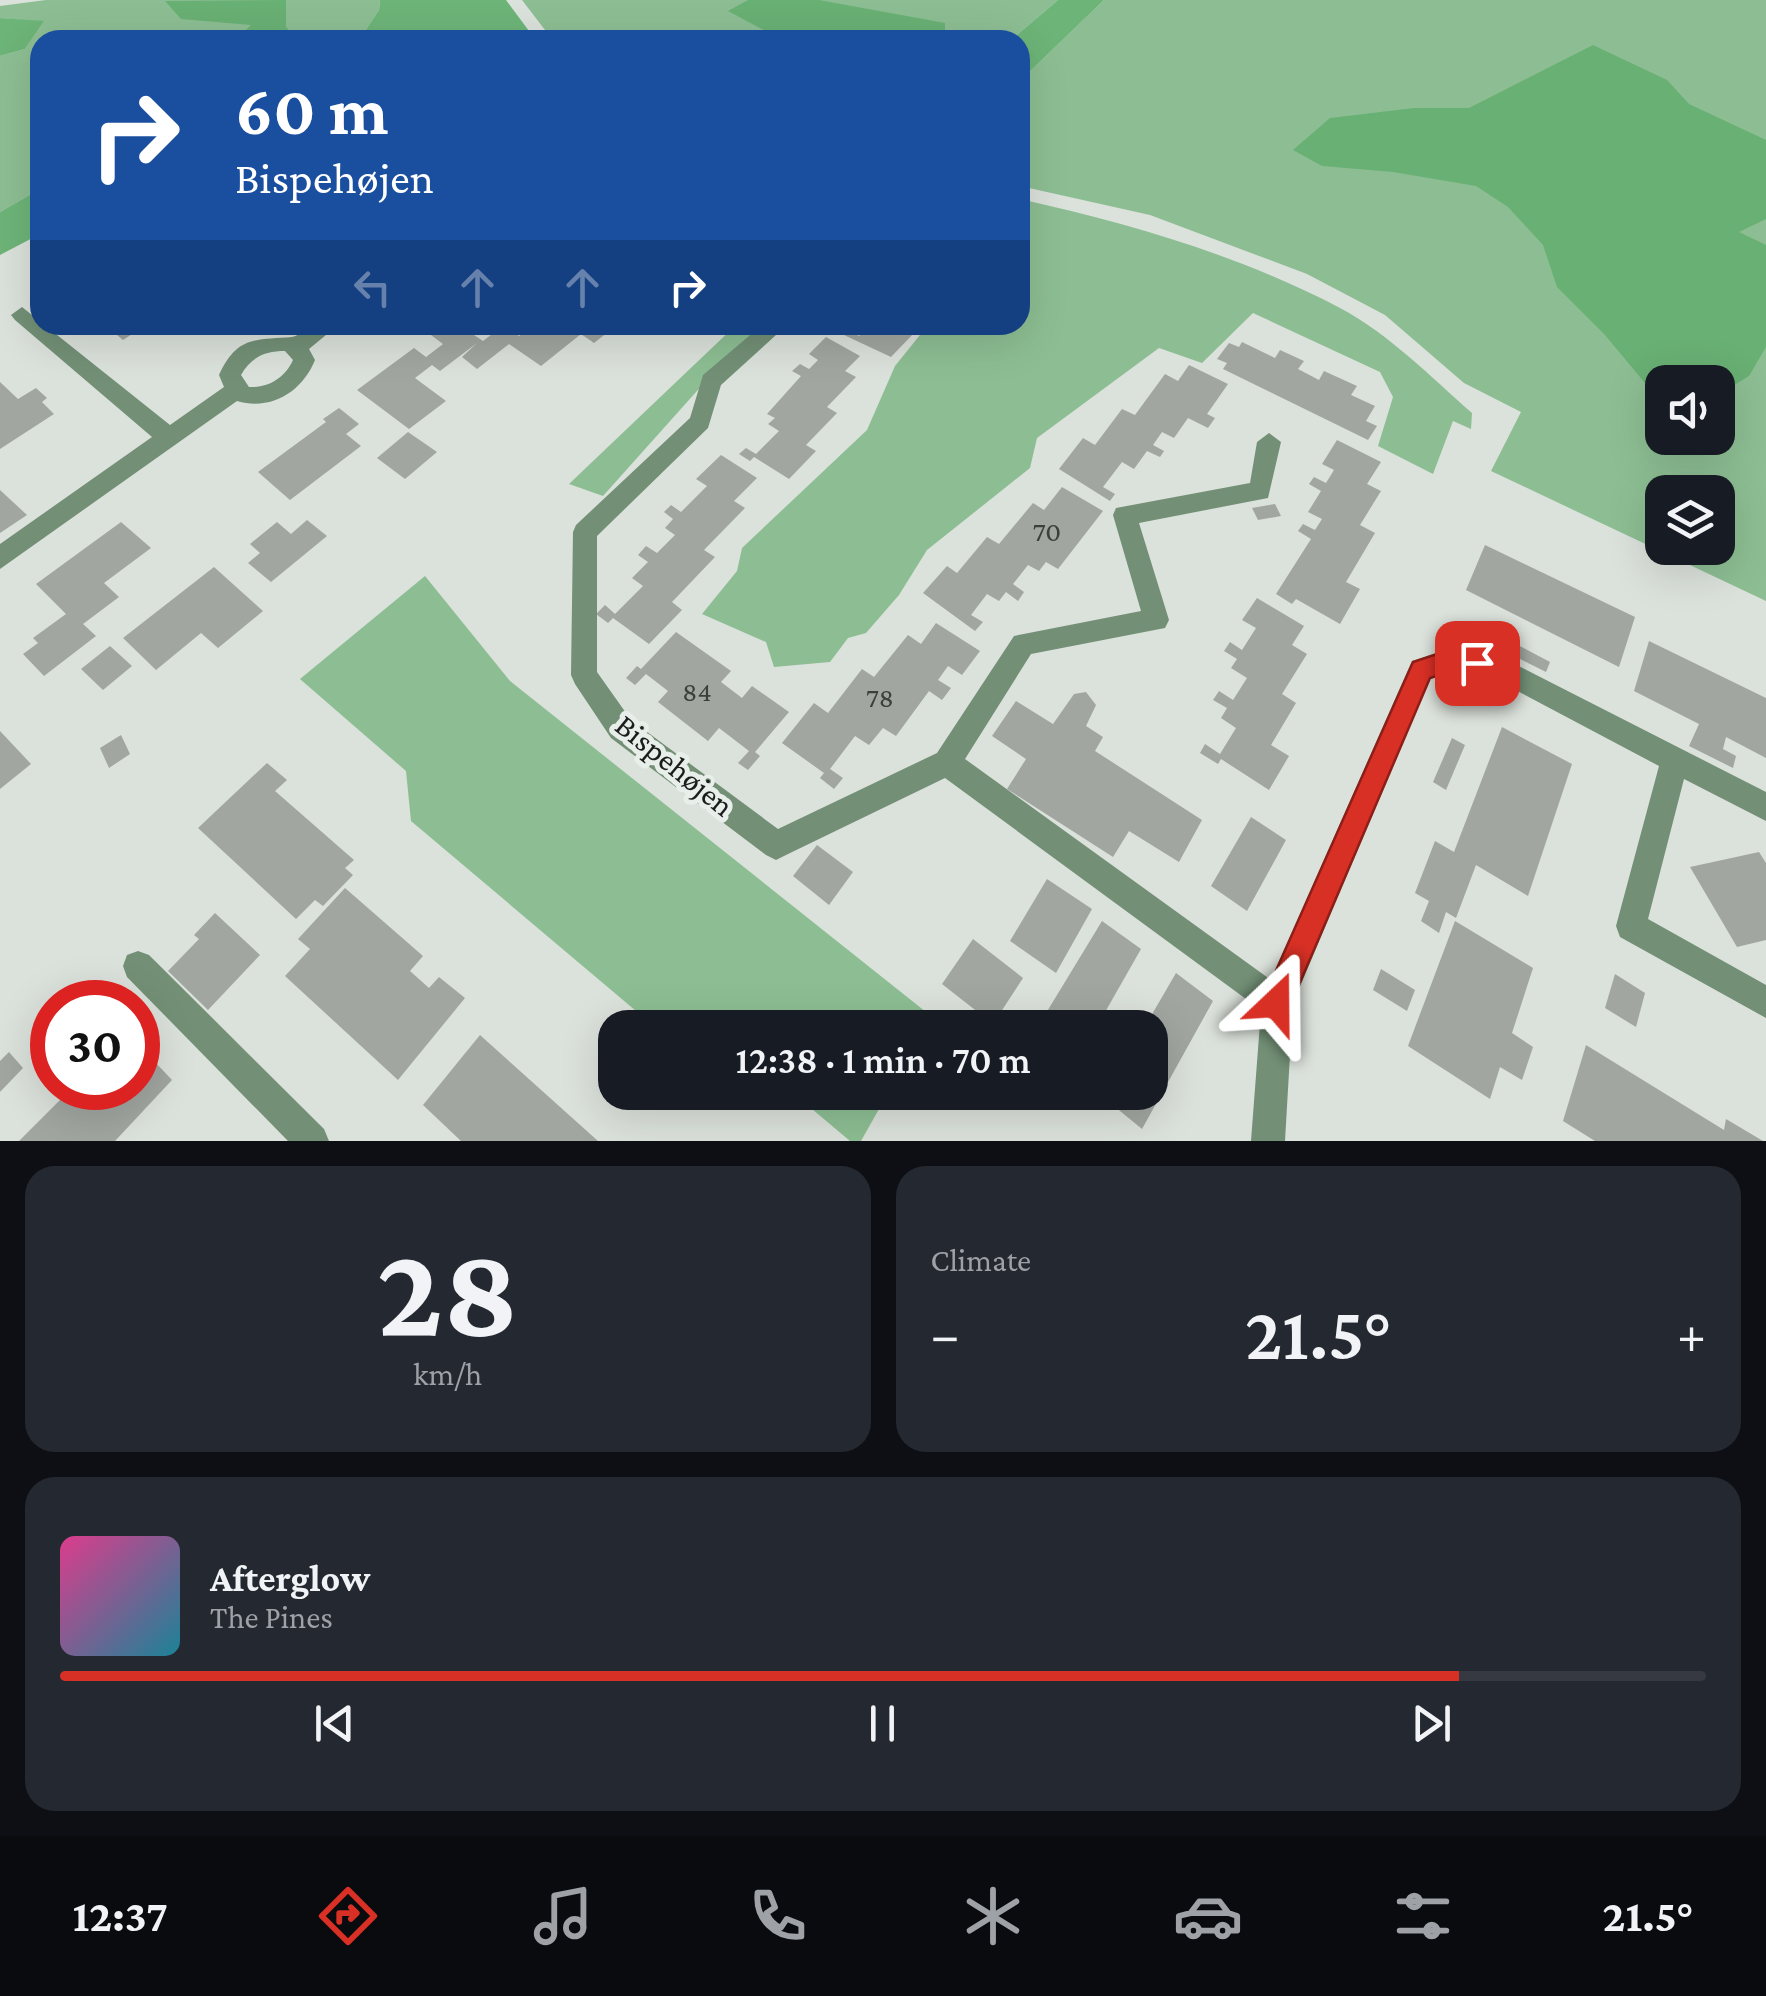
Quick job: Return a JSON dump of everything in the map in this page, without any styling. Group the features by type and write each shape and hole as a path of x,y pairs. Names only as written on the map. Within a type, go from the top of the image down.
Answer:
{"street":[{"path":"22,316 30,323"},
{"path":"45,335 168,438"},
{"path":"296,347 304,360 289,384 267,394 236,390 230,375 240,357 268,343 296,347 313,335"},
{"name":"Bispehøjen","path":"765,335 712,381 700,422 585,532 584,676 620,730 776,845 947,763"},
{"path":"0,558 236,390"},
{"path":"1269,442 1260,491 1125,515 1156,620 1023,644 947,763 1276,1003"},
{"path":"1268,1141 1276,1003 1421,670 1455,659 1499,668 1766,808"},
{"path":"1675,760 1631,926 1766,1002"},
{"path":"138,966 312,1141"}],"shaded area":[{"path":"46,0 380,0 379,10 366,30 38,30 43,22 0,18 0,6"},
{"path":"286,0 289,30 246,30 251,25 181,19 165,1"},
{"path":"380,0 506,0 528,30 366,30 379,10"},
{"path":"522,0 1058,0 1023,30 545,30"},
{"path":"748,0 819,0 945,23 945,30 763,30 728,11"},
{"path":"1058,0 1104,0 1030,71 1030,30 1023,30"},
{"path":"1104,0 1766,0 1766,601 1690,565 1735,565 1735,475 1645,475 1645,544 1491,471 1521,412 1464,383 1385,315 1307,274 1150,215 1030,188 1030,71"},
{"path":"0,18 44,21 38,30 30,30 25,49 0,56"},
{"path":"30,42 30,195 0,212 0,56 25,49"},
{"path":"1593,45 1667,80 1689,104 1766,140 1766,219 1739,232 1766,245 1766,347 1749,376 1735,385 1735,365 1645,365 1645,383 1557,287 1543,245 1508,207 1476,186 1393,172 1322,166 1293,150 1330,118 1414,108 1469,108"},
{"path":"30,195 30,239 0,255 0,212"},
{"path":"1030,201 1184,243 1263,272 1340,308 1392,343 1472,413 1471,429 1453,421 1433,474 1378,446 1393,397 1380,372 1253,313 1202,363 1159,348 1037,438 1030,468 927,550 899,595 866,633 848,638 830,662 774,667 766,642 702,614 737,571 742,548 867,430 895,366 920,335 1030,335"},
{"path":"725,335 756,335 705,382 603,496 569,484"},
{"path":"425,576 510,681 923,1010 635,1010 411,821 406,771 300,679"},
{"path":"813,1110 878,1110 861,1141 850,1141"}],"building":[{"path":"431,335 474,335 483,341 491,335 580,335 541,366 509,344 477,369 462,357 477,343 440,371 432,365 415,378 446,401 409,429 357,390 414,348 426,357 443,344"},
{"path":"582,335 604,335 594,343"},
{"path":"844,335 912,335 891,357"},
{"path":"826,337 860,356 845,371 856,377 827,407 837,413 806,445 816,451 789,479 754,457 750,461 739,454 746,448 756,454 779,431 768,424 775,418 767,414 801,376 792,371 800,364 809,369 818,360 809,354"},
{"path":"1242,342 1275,358 1280,350 1304,361 1298,369 1319,380 1324,371 1357,386 1351,395 1375,406 1366,421 1377,426 1368,440 1223,369 1227,363 1217,359 1229,343 1239,347"},
{"path":"1189,365 1228,384 1207,414 1215,418 1208,428 1188,418 1174,438 1162,432 1153,445 1164,451 1160,457 1147,451 1134,469 1122,462 1103,487 1115,494 1110,501 1059,469 1083,438 1095,445 1122,409 1135,415 1165,374 1178,381"},
{"path":"0,382 18,399 36,388 47,398 42,402 54,414 0,449"},
{"path":"339,408 359,424 346,434 361,446 290,500 258,472"},
{"path":"408,432 437,452 405,479 377,458"},
{"path":"1337,440 1381,462 1367,484 1381,491 1360,525 1375,533 1346,582 1360,589 1340,624 1296,599 1292,604 1276,594 1311,539 1298,531 1303,524 1315,530 1322,519 1308,512 1321,491 1309,484 1314,477 1326,483 1334,470 1322,464"},
{"path":"721,455 757,478 734,501 745,508 704,550 715,557 672,602 682,610 649,644 613,618 608,623 596,614 605,605 615,614 643,586 632,578 648,562 638,555 646,546 657,553 675,535 665,528 673,519 664,512 671,505 681,512 707,486 696,479"},
{"path":"1062,487 1103,511 1058,569 1046,562 1039,571 1028,565 1013,584 1024,592 1018,601 1006,592 999,601 987,594 971,615 983,622 975,631 923,593 947,566 957,573 987,537 999,544 1033,503 1044,510"},
{"path":"0,490 27,515 0,533"},
{"path":"1275,504 1281,516 1258,520 1252,508"},
{"path":"307,520 327,536 271,582 248,563 260,553 250,544 277,522 291,534"},
{"path":"121,522 151,548 104,583 119,597 83,624 96,636 44,676 23,654 38,643 33,638 66,614 36,584"},
{"path":"1485,545 1635,617 1619,667 1466,590"},
{"path":"214,567 263,611 218,648 201,633 156,670 123,638"},
{"path":"1257,598 1304,626 1292,645 1307,654 1282,694 1296,703 1271,745 1289,756 1269,790 1221,759 1218,764 1200,753 1205,744 1220,754 1236,728 1221,718 1227,708 1213,700 1219,691 1233,700 1247,678 1231,668 1237,659 1224,651 1230,642 1242,650 1256,628 1242,620"},
{"path":"936,623 980,651 962,675 948,666 938,680 951,688 942,700 929,691 896,736 883,728 869,745 855,736 830,769 843,778 834,789 820,778 824,773 782,743 814,703 828,713 862,669 874,677 908,635 921,644"},
{"path":"676,632 731,671 721,682 742,698 752,686 789,712 755,752 760,756 748,770 738,763 749,751 719,728 708,741 658,702 668,691 646,674 635,685 626,678 637,666 641,669"},
{"path":"1649,641 1766,698 1766,758 1726,737 1723,749 1736,756 1733,768 1689,746 1699,724 1634,691"},
{"path":"1512,642 1550,662 1546,672 1508,653"},
{"path":"110,646 132,666 103,690 81,669"},
{"path":"1086,692 1096,705 1086,726 1103,737 1095,751 1202,820 1179,862 1129,831 1113,857 1007,789 1026,759 992,736 1016,701 1053,724 1074,694"},
{"path":"1502,727 1572,764 1528,896 1476,865 1456,918 1446,912 1439,933 1421,921 1429,901 1415,893 1435,841 1454,852"},
{"path":"0,731 31,764 0,789"},
{"path":"121,735 130,754 109,768 100,748"},
{"path":"1452,738 1465,745 1446,790 1433,782"},
{"path":"267,763 287,780 275,791 354,860 345,868 353,875 323,906 315,900 296,919 198,828"},
{"path":"1251,817 1286,840 1247,911 1211,886"},
{"path":"817,845 853,872 829,905 793,876"},
{"path":"1759,852 1766,863 1766,940 1737,947 1690,867"},
{"path":"1047,879 1092,909 1056,973 1010,941"},
{"path":"345,888 423,956 410,971 429,988 439,977 465,998 398,1080 285,976 310,949 298,939"},
{"path":"215,913 260,955 208,1010 168,971 199,939 194,935"},
{"path":"1102,921 1141,949 1106,1010 1048,1010"},
{"path":"1455,921 1533,968 1512,1033 1533,1047 1522,1080 1500,1067 1490,1099 1408,1046"},
{"path":"973,939 1023,978 1002,1010 975,1010 942,984"},
{"path":"1381,969 1415,990 1407,1011 1373,990"},
{"path":"1176,973 1213,1001 1168,1082 1168,1010 1154,1010"},
{"path":"1615,974 1645,993 1636,1027 1605,1008"},
{"path":"480,1035 598,1141 461,1141 423,1105"},
{"path":"1586,1045 1724,1130 1726,1119 1763,1141 1595,1141 1563,1121"},
{"path":"9,1052 23,1068 0,1092 0,1061"},
{"path":"160,1067 172,1080 160,1093"},
{"path":"50,1110 144,1110 115,1141 19,1141"},
{"path":"1119,1110 1153,1110 1142,1129"}],"route":[{"path":"1276,1003 1421,670 1455,659 1477,663"}]}
